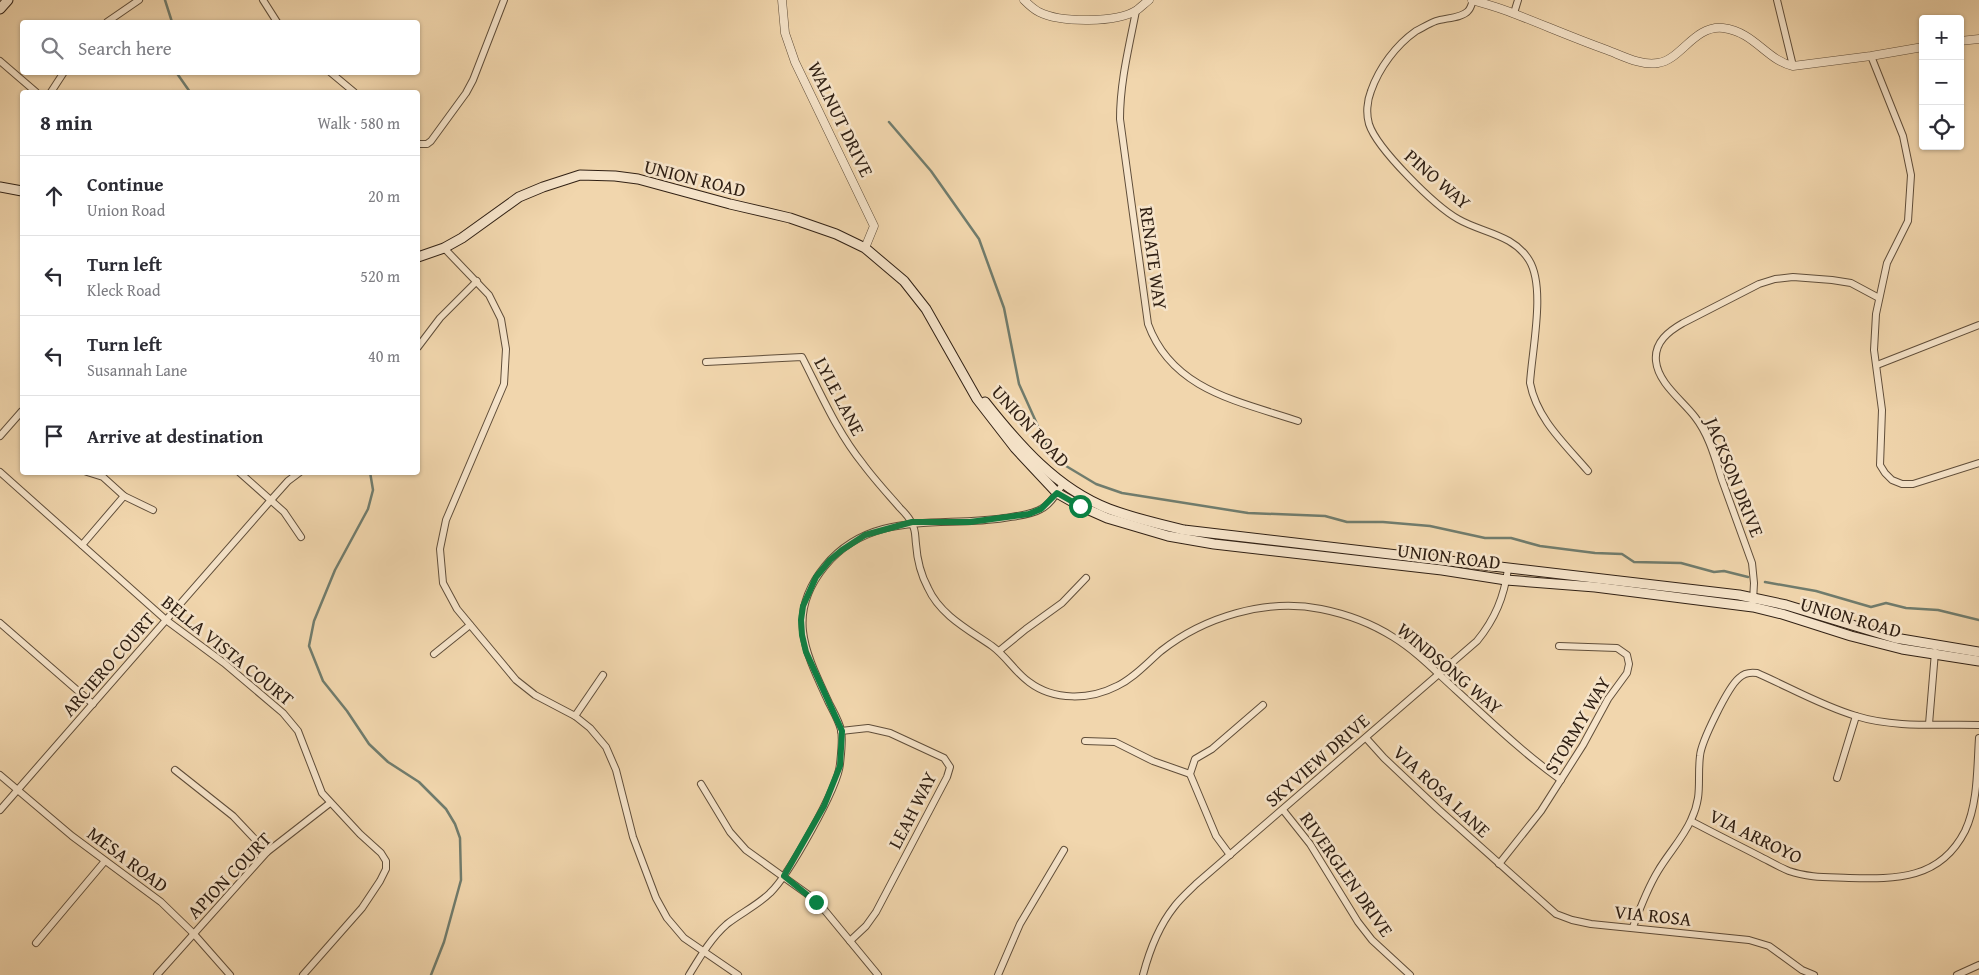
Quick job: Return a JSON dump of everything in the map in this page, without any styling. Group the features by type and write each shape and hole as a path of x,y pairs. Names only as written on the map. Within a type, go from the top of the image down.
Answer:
{"main road":[{"path":"0,9 8,0"},
{"name":"UNION ROAD","path":"420,256 444,248 462,238 519,197 544,186 580,176 615,176 638,179 790,218 836,234 865,248 904,281 919,299 977,399 1015,448 1057,493 1080,506 1108,518 1168,536 1190,540 1506,580 1753,602"},
{"path":"0,188 20,190"},
{"name":"UNION ROAD","path":"970,385 1014,436 1063,484 1110,509 1184,530 1508,569 1753,602 1782,614 1851,636 1902,649 1979,652"},
{"name":"UNION ROAD","path":"1936,650 1979,661"}],"street":[{"path":"110,20 139,0"},
{"path":"262,0 276,20"},
{"path":"420,144 427,144 431,141 466,93 504,0"},
{"name":"WALNUT DRIVE","path":"782,0 785,33 795,62 874,226 865,248"},
{"path":"1024,0 1038,12 1082,20 1119,17 1136,11 1149,0"},
{"path":"1472,0 1514,13 1645,64 1660,64 1695,36 1721,28 1750,37 1780,61 1792,66 1919,48"},
{"name":"PINO WAY","path":"1472,0 1469,10 1463,14 1434,21 1416,32 1390,56 1370,92 1367,108 1368,122 1374,137 1383,150 1447,212 1470,226 1514,243 1529,260 1537,284 1530,383 1533,396 1538,410 1546,423 1588,471"},
{"path":"1514,13 1518,0"},
{"path":"1777,0 1792,66"},
{"name":"RENATE WAY","path":"1136,11 1125,65 1120,100 1120,118 1148,324 1153,340 1181,373 1210,392 1298,421"},
{"path":"1964,41 1979,40"},
{"path":"1871,56 1903,136 1911,175 1908,221 1887,263 1878,298 1874,350 1882,410 1880,465 1885,474 1902,484 1913,484 1979,463"},
{"path":"0,61 34,90"},
{"path":"53,90 62,75"},
{"path":"334,75 352,90"},
{"path":"444,248 489,295 501,319 506,349 504,384 446,520 440,549 444,583 457,609 516,680 535,695 575,716 590,728 606,747 616,770 632,837 656,898 667,918 684,938 738,975"},
{"name":"JACKSON DRIVE","path":"1753,602 1754,575 1752,563 1710,446 1699,423 1661,376 1656,360 1656,351 1659,343 1672,329 1683,322 1754,287 1775,279 1793,277 1851,283 1878,298"},
{"path":"420,344 440,318 477,281"},
{"path":"1877,365 1979,326"},
{"name":"LYLE LANE","path":"706,362 802,357 840,433 863,464 912,522"},
{"path":"0,436 20,412"},
{"name":"BELLA VISTA COURT","path":"0,472 166,620 224,663 283,713 298,731 322,793 381,852 386,861 386,869 380,881 362,908 303,975"},
{"path":"97,475 103,477 124,496 153,510"},
{"path":"242,475 284,512 301,537"},
{"name":"ARCIERO COURT","path":"0,810 271,500 296,475"},
{"path":"689,975 703,952 727,924 770,893 784,876 824,806 840,766 842,731 806,652 801,620 803,606 816,577 830,560 865,535 912,522 970,522 1029,514 1041,509 1063,484"},
{"path":"82,544 124,496"},
{"name":"WINDSONG WAY","path":"912,522 919,564 928,588 936,601 949,615 999,651 1029,683 1045,691 1069,696 1091,695 1119,686 1162,651 1199,627 1225,616 1250,610 1290,606 1319,609 1350,616 1370,624 1408,647 1530,757 1561,780"},
{"name":"SKYVIEW DRIVE","path":"1143,975 1162,926 1173,908 1196,884 1440,675 1477,641 1496,614 1508,569"},
{"path":"999,651 1062,603 1086,578"},
{"path":"0,623 93,704"},
{"path":"434,654 470,625"},
{"name":"STORMY WAY","path":"1499,864 1541,811 1608,699 1627,673 1629,664 1627,655 1617,648 1559,646"},
{"path":"1929,724 1936,650"},
{"path":"1633,927 1643,899 1657,872 1691,821 1698,805 1700,755 1704,741 1732,686 1739,677 1749,672 1756,673 1856,716 1892,722 1979,725"},
{"path":"575,716 603,675"},
{"path":"1230,855 1216,836 1190,774 1196,759 1212,749 1263,705"},
{"path":"1837,778 1856,716"},
{"name":"LEAH WAY","path":"842,731 868,728 890,733 944,758 950,768 876,912 866,926 850,941"},
{"name":"VIA ROSA LANE","path":"1366,738 1384,758 1499,864"},
{"name":"VIA ARROYO","path":"1691,821 1788,870 1807,876 1902,878 1919,873 1935,865 1956,845 1964,832 1970,819 1975,792 1979,738"},
{"path":"1085,740 1115,742 1154,761 1190,774"},
{"path":"175,770 232,816 267,852"},
{"name":"MESA ROAD","path":"0,775 105,861 161,902 193,933 230,975"},
{"path":"701,784 730,832 746,850 784,876 816,902 878,975"},
{"name":"APION COURT","path":"157,975 267,852 330,803"},
{"name":"RIVERGLEN DRIVE","path":"1283,810 1310,844 1358,922 1372,940 1410,975"},
{"path":"998,975 1020,924 1064,850"},
{"path":"36,943 105,861"},
{"name":"VIA ROSA","path":"1499,864 1556,914 1572,920 1749,940 1769,946 1801,972 1814,975"},
{"path":"1957,975 1979,965"}],"waterway":[{"path":"165,0 171,20"},
{"path":"178,75 189,90"},
{"path":"889,122 931,171 979,239 1004,308 1019,384 1046,444 1061,463 1096,484 1122,493 1248,513 1325,516 1347,522 1383,522 1430,526 1485,538 1511,538 1540,546 1595,553 1622,554 1634,562 1681,563 1714,572 1724,571 1748,577"},
{"path":"370,475 373,490 368,509 335,570 314,621 309,646 323,681 347,711 369,744 388,762 419,782 446,809 455,824 460,838 461,880 444,942 431,975"},
{"path":"1765,582 1816,591 1871,607 1886,603 1906,608 1938,610 1979,620"}],"route":[{"path":"816,902 784,876 824,806 840,766 842,731 806,652 802,635 801,620 803,606 816,577 830,560 852,542 865,535 884,529 912,522 970,522 1029,514 1041,509 1057,493 1080,506"}]}
